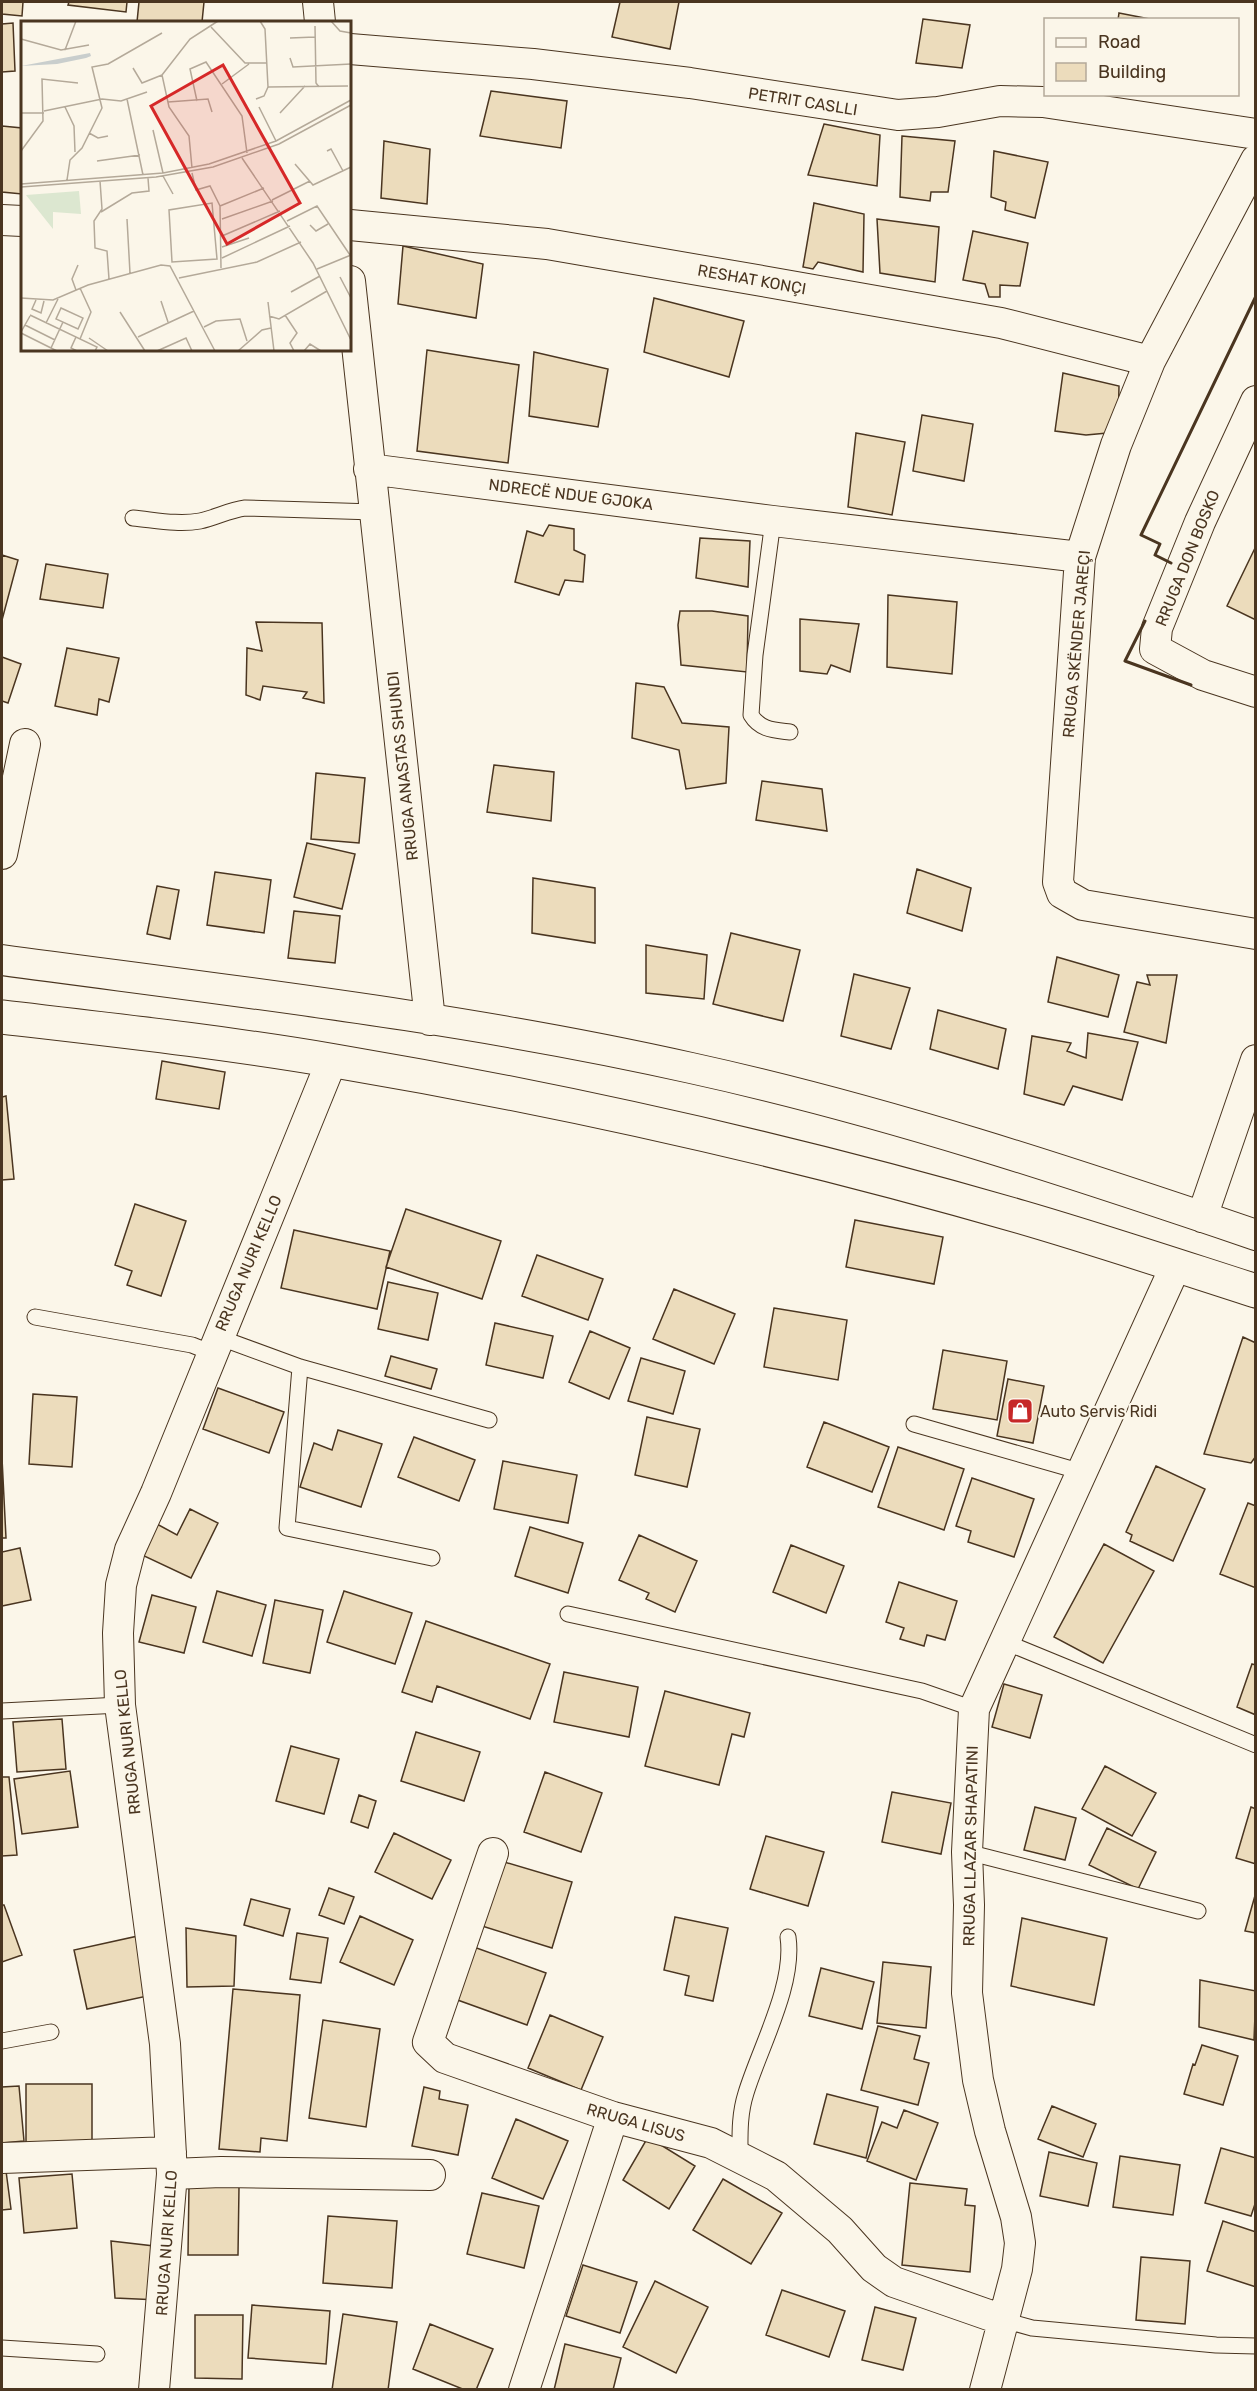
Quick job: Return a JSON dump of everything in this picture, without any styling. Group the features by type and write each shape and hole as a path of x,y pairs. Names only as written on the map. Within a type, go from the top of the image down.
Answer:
{"street":[{"path":"318,2 320,21"},
{"name":"PETRIT CASLLI","path":"351,50 533,64 678,81 898,116 938,112 1000,101 1042,102 1256,134"},
{"name":"RRUGA SKËNDER JAREÇI","path":"1256,160 1150,361 1116,445 1080,557 1058,882 1062,893 1083,905 1256,934"},
{"path":"2,220 21,221"},
{"name":"RESHAT KONÇI","path":"351,225 547,244 1001,323 1150,361"},
{"name":"RRUGA ANASTAS SHUNDI","path":"351,291 430,1020"},
{"name":"RRUGA DON BOSKO","path":"1256,401 1200,522 1157,628 1155,649 1203,675 1256,692"},
{"name":"NDRECË NDUE GJOKA","path":"369,469 773,521 1080,557"},
{"path":"2,854 25,744"},
{"path":"2,960 430,1020 692,1068 882,1116 1049,1166 1256,1235"},
{"path":"2,1017 332,1060 607,1113 806,1160 1023,1218 1256,1291"},
{"name":"RRUGA NURI KELLO","path":"154,2390 172,2163 165,2044 120,1705 118,1633 121,1585 130,1550 156,1493 332,1060"},
{"path":"1202,1216 1256,1060"},
{"name":"RRUGA LLAZAR SHAPATINI","path":"986,2390 1017,2268 1020,2243 1016,2217 978,2080 967,1993 969,1905 967,1852 974,1708 1176,1265"},
{"name":"RRUGA LISUS","path":"493,1853 428,2042 445,2058 613,2118 711,2144 776,2176 840,2230 874,2268 894,2283 1003,2320"},
{"path":"525,2390 613,2118"},
{"path":"2,2158 172,2163 221,2172 430,2175"}],"lane":[{"path":"133,518 183,522 201,520 227,511 245,508 374,512"},
{"path":"773,521 755,655 752,715 763,728 790,732"},
{"path":"35,1317 192,1345 215,1345 300,1366 489,1420"},
{"path":"300,1366 287,1528 432,1558"},
{"path":"914,1424 1082,1472"},
{"path":"568,1614 922,1691 974,1708"},
{"path":"1005,1642 1256,1745"},
{"path":"2,1712 120,1705"},
{"path":"967,1852 1198,1911"},
{"path":"740,2158 739,2124 745,2095 785,1986 790,1952 788,1937"},
{"path":"2,2041 51,2032"},
{"path":"1003,2320 1032,2328 1216,2345 1256,2346"},
{"path":"2,2348 97,2354"}],"building":[{"path":"2,2 23,2 22,16 2,14"},
{"path":"69,2 127,2 126,12 68,5"},
{"path":"139,2 204,2 202,21 137,21"},
{"path":"620,2 679,2 670,49 612,37"},
{"path":"1119,13 1145,18 1118,18"},
{"path":"923,19 970,25 962,68 916,63"},
{"path":"13,23 15,71 2,72 2,24"},
{"path":"491,91 567,101 561,148 480,136"},
{"path":"824,124 880,135 877,186 808,175"},
{"path":"2,126 21,128 21,194 2,192"},
{"path":"902,136 955,141 948,192 931,192 930,201 900,197"},
{"path":"384,141 430,149 427,204 381,198"},
{"path":"994,151 1048,162 1035,218 1005,210 1006,202 991,197"},
{"path":"814,203 864,214 863,272 818,262 813,269 803,267"},
{"path":"877,219 939,227 935,282 880,273"},
{"path":"973,231 1028,243 1020,286 1000,285 1000,297 989,297 985,284 963,280"},
{"path":"403,246 483,264 476,318 398,304"},
{"path":"654,298 744,321 729,377 644,352"},
{"path":"427,350 519,365 508,463 417,451"},
{"path":"534,352 608,369 598,427 529,416"},
{"path":"1063,373 1119,386 1118,432 1086,435 1055,431"},
{"path":"922,415 973,424 964,481 913,471"},
{"path":"856,433 905,442 892,515 848,507"},
{"path":"549,525 574,529 574,550 585,555 583,582 565,580 559,595 515,582 527,531 543,536"},
{"path":"700,538 750,541 748,587 696,578"},
{"path":"1256,546 1256,620 1227,606"},
{"path":"2,555 18,560 2,620"},
{"path":"46,564 108,574 103,608 40,599"},
{"path":"888,595 957,602 952,674 887,667"},
{"path":"680,611 712,611 748,616 747,672 681,665 678,625"},
{"path":"800,619 859,624 850,672 831,665 827,674 800,671"},
{"path":"256,622 322,623 324,703 303,698 307,692 263,686 260,700 246,695 247,648 262,651"},
{"path":"67,648 119,658 109,702 99,699 97,715 55,706"},
{"path":"2,657 21,664 8,703 2,701"},
{"path":"636,683 664,687 682,723 729,727 726,783 686,789 679,750 632,738"},
{"path":"494,765 554,772 551,821 487,812"},
{"path":"316,773 365,778 359,843 311,839"},
{"path":"762,781 822,789 827,831 756,820"},
{"path":"307,843 355,854 342,909 294,897"},
{"path":"917,869 971,888 962,931 907,913"},
{"path":"215,872 271,880 264,933 207,925"},
{"path":"533,878 595,888 595,943 532,933"},
{"path":"157,886 179,890 170,939 147,934"},
{"path":"294,911 340,916 335,963 288,958"},
{"path":"731,933 800,950 783,1021 713,1004"},
{"path":"646,945 707,955 704,999 646,993"},
{"path":"1057,957 1119,975 1108,1017 1048,1002"},
{"path":"854,974 910,988 891,1049 841,1036"},
{"path":"1147,975 1177,975 1166,1043 1124,1032 1137,982 1150,985"},
{"path":"938,1010 1006,1029 998,1069 930,1049"},
{"path":"1088,1033 1138,1042 1122,1100 1073,1086 1064,1105 1024,1094 1032,1036 1071,1043 1067,1051 1086,1058"},
{"path":"162,1061 225,1072 219,1109 156,1099"},
{"path":"6,1096 14,1179 2,1180 2,1097"},
{"path":"135,1204 186,1221 161,1296 127,1285 132,1271 115,1265"},
{"path":"406,1209 501,1241 482,1299 386,1267"},
{"path":"855,1220 943,1237 934,1284 846,1267"},
{"path":"294,1230 390,1251 377,1309 281,1288"},
{"path":"537,1255 603,1279 588,1320 522,1296"},
{"path":"388,1282 438,1293 428,1340 378,1329"},
{"path":"674,1289 735,1314 714,1364 653,1339"},
{"path":"774,1308 847,1320 838,1380 764,1367"},
{"path":"495,1323 553,1336 543,1378 486,1365"},
{"path":"590,1331 630,1348 609,1399 569,1382"},
{"path":"1243,1337 1256,1343 1256,1456 1251,1463 1204,1454"},
{"path":"943,1350 1007,1361 997,1420 933,1409"},
{"path":"391,1356 437,1369 431,1389 385,1376"},
{"path":"641,1358 685,1371 673,1414 628,1401"},
{"name":"Auto Servis Ridi","path":"1008,1379 1044,1386 1033,1443 997,1436"},
{"path":"218,1388 284,1412 269,1453 203,1429"},
{"path":"33,1394 77,1397 72,1467 29,1464"},
{"path":"647,1417 700,1429 687,1487 635,1475"},
{"path":"824,1422 889,1447 872,1492 807,1467"},
{"path":"338,1430 382,1444 361,1507 300,1487 314,1443 332,1450"},
{"path":"414,1437 475,1460 459,1501 398,1477"},
{"path":"898,1447 964,1469 944,1530 878,1507"},
{"path":"2,1458 6,1538 2,1538"},
{"path":"503,1461 577,1475 568,1523 494,1509"},
{"path":"1156,1466 1205,1489 1173,1561 1130,1541 1132,1535 1126,1532"},
{"path":"972,1478 1034,1499 1014,1557 968,1542 971,1531 956,1526"},
{"path":"1248,1503 1256,1506 1256,1588 1220,1574"},
{"path":"190,1509 218,1523 191,1578 142,1555 157,1524 177,1535"},
{"path":"530,1527 583,1543 568,1593 515,1576"},
{"path":"639,1535 697,1561 675,1612 646,1599 649,1593 619,1580"},
{"path":"1104,1544 1154,1571 1103,1663 1054,1637"},
{"path":"791,1545 844,1566 826,1613 773,1592"},
{"path":"20,1548 31,1600 2,1606 2,1552"},
{"path":"899,1582 957,1601 945,1640 927,1635 924,1646 900,1639 904,1628 886,1622"},
{"path":"217,1591 266,1605 252,1656 203,1642"},
{"path":"344,1591 412,1613 395,1664 327,1642"},
{"path":"152,1595 196,1607 184,1653 139,1642"},
{"path":"275,1600 323,1610 310,1673 263,1663"},
{"path":"426,1621 550,1664 530,1719 437,1686 432,1702 402,1692"},
{"path":"1252,1664 1256,1665 1256,1715 1237,1707"},
{"path":"564,1672 638,1687 629,1737 554,1722"},
{"path":"1004,1684 1042,1695 1030,1738 992,1727"},
{"path":"665,1691 750,1713 744,1737 732,1734 719,1785 645,1766"},
{"path":"62,1719 66,1769 17,1772 13,1722"},
{"path":"416,1732 480,1752 464,1801 401,1781"},
{"path":"291,1746 339,1759 324,1814 276,1801"},
{"path":"1105,1766 1156,1793 1132,1836 1082,1809"},
{"path":"70,1771 78,1827 22,1834 14,1779"},
{"path":"545,1772 602,1793 581,1852 524,1832"},
{"path":"2,1777 9,1777 17,1855 2,1856"},
{"path":"892,1792 951,1803 941,1854 882,1842"},
{"path":"359,1795 376,1801 368,1828 351,1822"},
{"path":"1035,1807 1076,1818 1065,1860 1024,1850"},
{"path":"1251,1807 1256,1809 1256,1864 1236,1858"},
{"path":"1107,1828 1156,1852 1138,1889 1089,1865"},
{"path":"394,1833 451,1860 432,1899 375,1872"},
{"path":"766,1836 824,1852 808,1906 750,1889"},
{"path":"501,1861 572,1882 552,1948 482,1926"},
{"path":"329,1888 354,1897 344,1924 319,1915"},
{"path":"1256,1892 1256,1933 1245,1931"},
{"path":"251,1899 290,1909 283,1936 244,1925"},
{"path":"2,1905 4,1905 22,1955 2,1962"},
{"path":"360,1916 413,1940 394,1985 340,1962"},
{"path":"675,1917 728,1928 713,2001 685,1995 689,1976 664,1970"},
{"path":"1022,1918 1107,1938 1094,2005 1011,1986"},
{"path":"186,1928 236,1936 234,1986 187,1987"},
{"path":"297,1933 328,1938 321,1983 290,1979"},
{"path":"138,1936 152,1995 87,2009 74,1950"},
{"path":"471,1946 546,1973 527,2025 452,1998"},
{"path":"883,1962 931,1967 926,2028 877,2023"},
{"path":"821,1968 874,1982 862,2029 809,2016"},
{"path":"1200,1980 1256,1991 1254,2040 1199,2027"},
{"path":"233,1989 300,1995 287,2141 261,2138 260,2152 219,2149"},
{"path":"550,2015 603,2037 581,2090 528,2068"},
{"path":"323,2020 380,2029 366,2127 309,2118"},
{"path":"878,2026 920,2036 914,2059 929,2063 918,2105 861,2090"},
{"path":"1202,2045 1238,2056 1223,2105 1184,2094 1193,2064 1195,2065"},
{"path":"26,2084 92,2084 92,2144 26,2144"},
{"path":"19,2086 24,2141 2,2143 2,2087"},
{"path":"424,2087 440,2091 439,2099 468,2105 458,2155 412,2146"},
{"path":"827,2094 878,2107 866,2158 814,2144"},
{"path":"1052,2106 1096,2124 1083,2157 1038,2139"},
{"path":"904,2110 938,2123 916,2180 867,2161 882,2122 897,2128"},
{"path":"516,2119 568,2141 543,2199 492,2178"},
{"path":"648,2137 695,2166 669,2209 623,2180"},
{"path":"1221,2148 1256,2158 1256,2201 1251,2216 1205,2203"},
{"path":"1049,2152 1097,2163 1088,2206 1040,2196"},
{"path":"1120,2156 1180,2165 1173,2215 1113,2207"},
{"path":"2,2171 6,2171 11,2209 2,2210"},
{"path":"72,2174 77,2228 24,2233 19,2178"},
{"path":"723,2179 782,2213 751,2264 693,2230"},
{"path":"910,2183 967,2189 965,2205 975,2206 970,2272 902,2265"},
{"path":"189,2186 239,2187 238,2255 188,2255"},
{"path":"482,2193 539,2206 524,2268 467,2254"},
{"path":"328,2216 397,2221 392,2288 323,2283"},
{"path":"1223,2221 1256,2232 1256,2287 1207,2271"},
{"path":"111,2241 154,2246 159,2300 115,2298"},
{"path":"1141,2257 1190,2261 1185,2324 1136,2320"},
{"path":"583,2265 637,2282 620,2333 566,2316"},
{"path":"655,2281 708,2307 676,2373 623,2347"},
{"path":"782,2290 845,2311 829,2357 766,2335"},
{"path":"252,2305 330,2311 326,2364 248,2358"},
{"path":"875,2307 916,2318 903,2370 862,2360"},
{"path":"343,2314 397,2322 388,2390 332,2390"},
{"path":"195,2315 243,2315 242,2379 195,2378"},
{"path":"430,2324 493,2349 476,2390 465,2390 413,2369"},
{"path":"565,2344 621,2358 613,2390 554,2390"}],"wall":[{"path":"1171,563 1155,555 1160,544 1141,535 1256,296"},
{"path":"1145,621 1125,661 1191,685"}],"place":[{"name":"Auto Servis Ridi","path":"1020,1411"}]}
